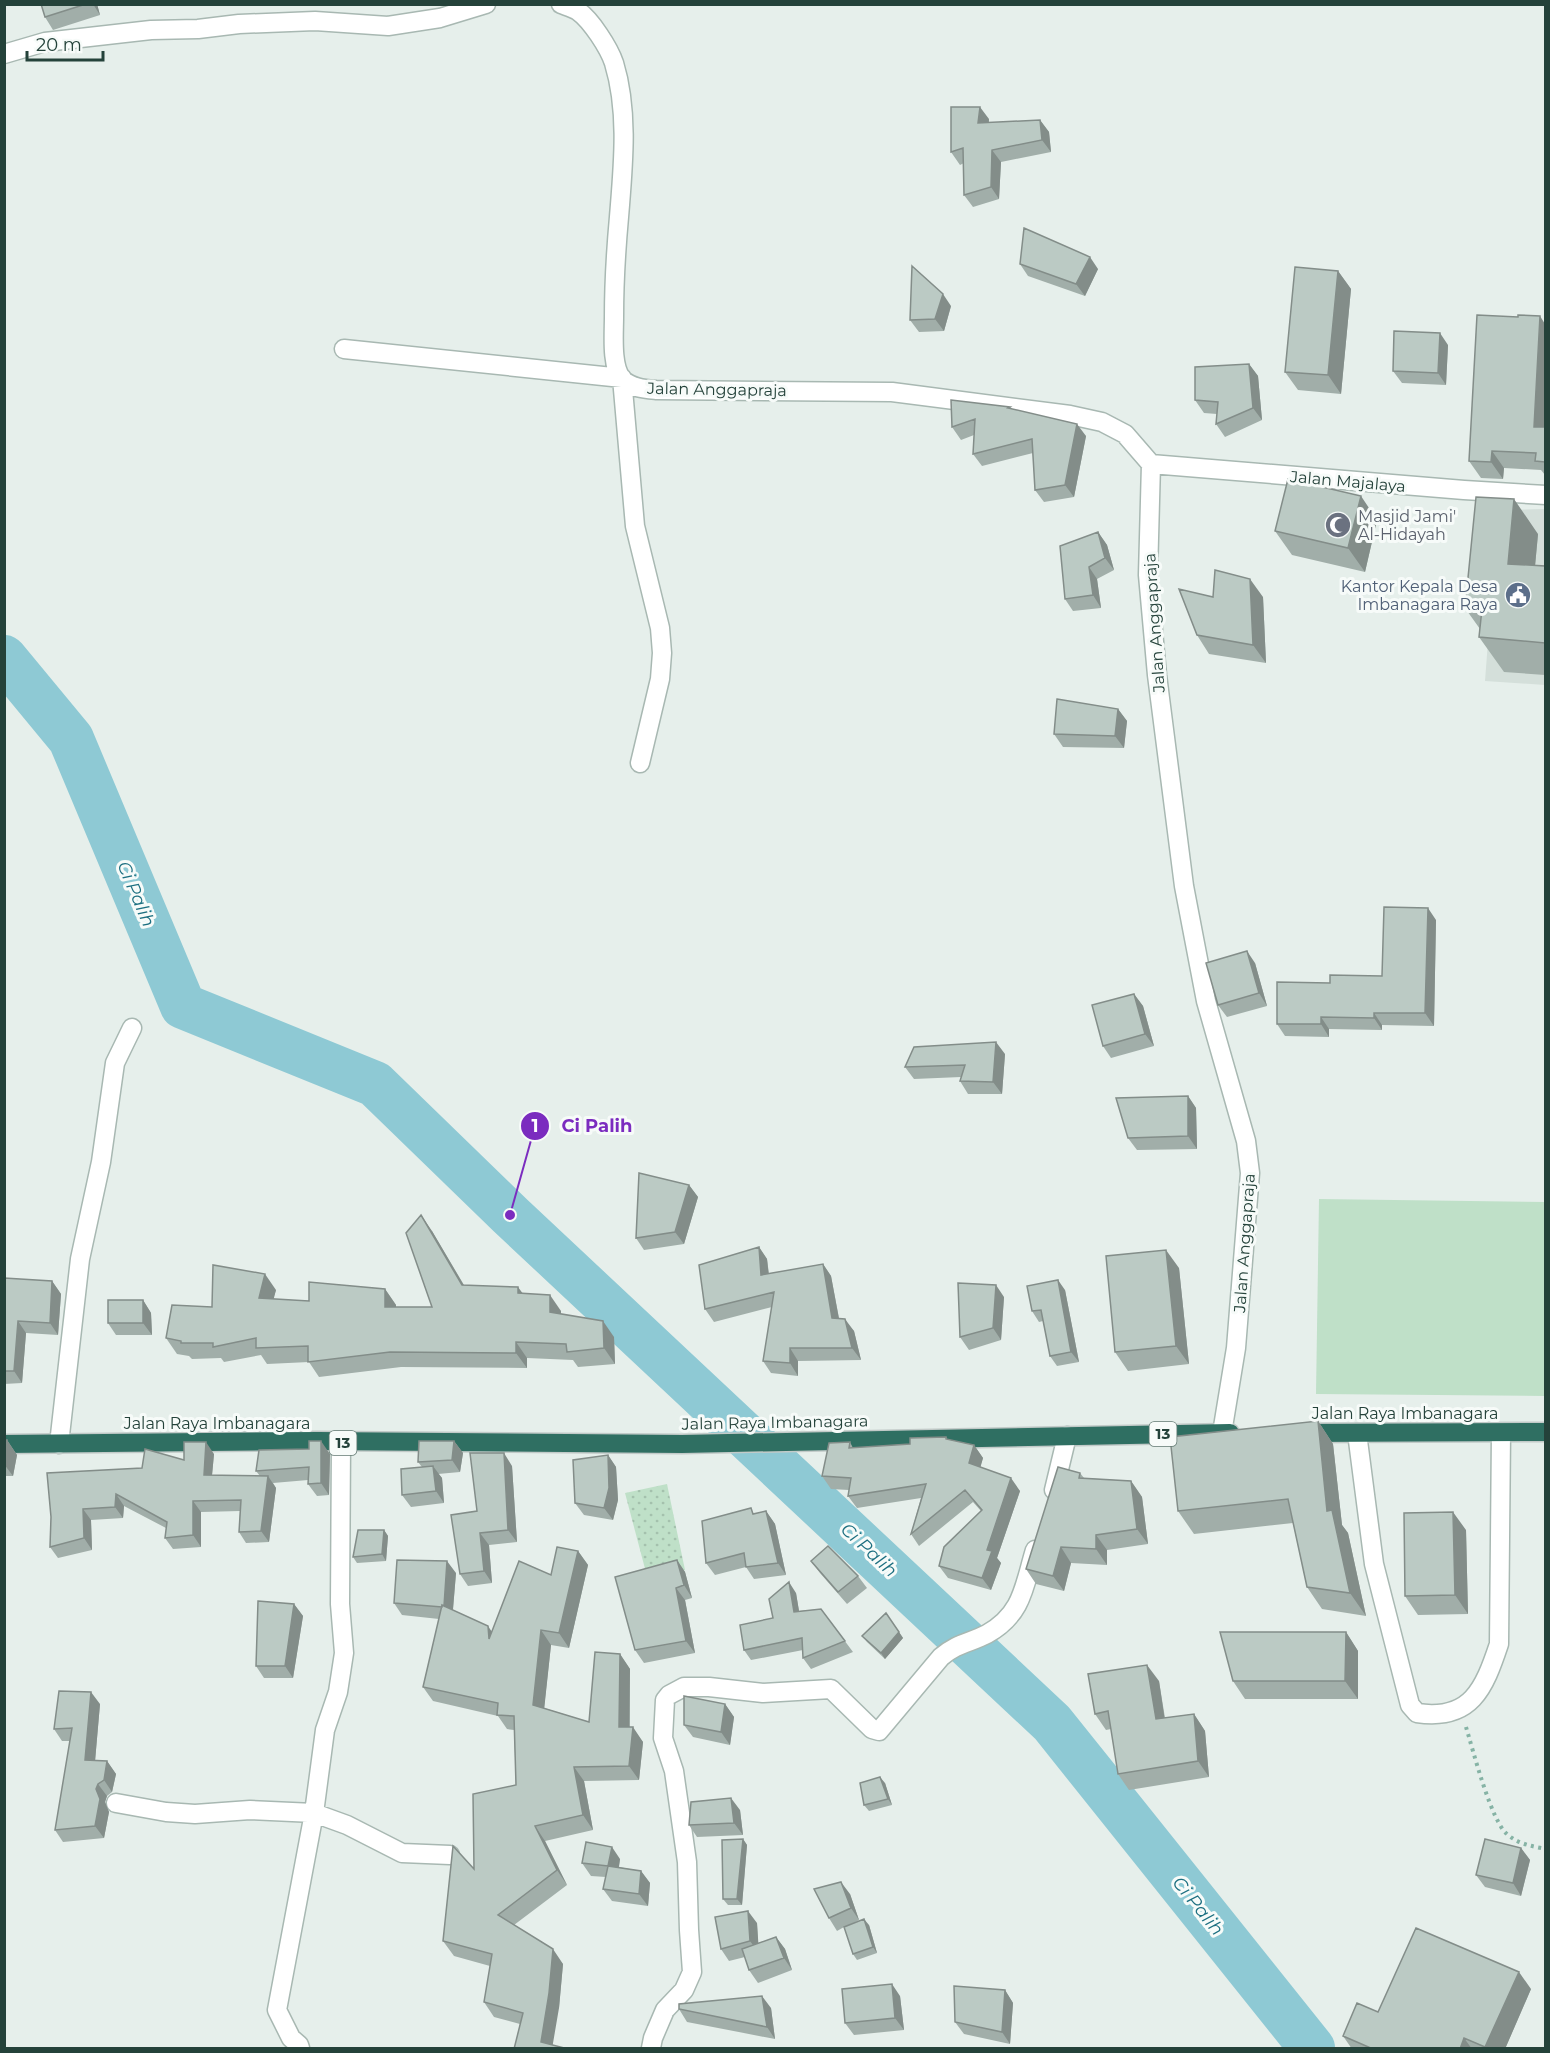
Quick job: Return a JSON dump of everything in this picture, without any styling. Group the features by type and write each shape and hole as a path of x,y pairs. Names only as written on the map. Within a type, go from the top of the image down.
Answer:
{"highway":[{"name":"Jalan Raya Imbanagara","path":"1289,1433 1545,1432"},
{"name":"Jalan Raya Imbanagara","path":"4,1444 682,1444 1244,1433"}],"street":[{"path":"4,54 45,42 151,30 315,21 388,26 440,18 486,4"},
{"path":"561,4 578,10 599,35 613,62 620,94 623,131 622,182 614,275 613,347 617,368 622,378 635,526 660,628 662,653 660,680 640,763"},
{"name":"Jalan Anggapraja","path":"344,349 622,378 630,385 656,390 892,392 1070,415 1102,422 1125,434 1151,464 1148,575 1157,675 1184,886 1206,1001 1246,1141 1250,1173 1236,1348 1221,1433"},
{"name":"Jalan Majalaya","path":"1151,464 1545,495"},
{"path":"59,1444 80,1259 101,1162 115,1063 132,1028"},
{"path":"1357,1433 1374,1564 1410,1705 1417,1713 1431,1715 1460,1710 1475,1697 1489,1673 1499,1644 1501,1432"},
{"path":"1049,1506 1067,1436"},
{"path":"300,2049 282,2023 277,2010 314,1813 325,1730 338,1692 344,1653 340,1604 341,1443"},
{"path":"651,2049 653,2038 665,2010 684,1990 692,1972 687,1862 674,1771 663,1738 665,1700 669,1695 684,1687 709,1687 763,1693 831,1689 873,1729 879,1731 952,1647 987,1634 1012,1616 1018,1605 1042,1528"},
{"path":"116,1803 166,1812 195,1814 250,1810 314,1813 347,1825 402,1853 450,1855"}],"path":[{"path":"1460,1710 1496,1820 1506,1833 1521,1844 1545,1849"}],"shaded area":[{"name":"Kantor Kepala Desa Imbanagara Raya","path":"1545,509 1545,685 1485,681 1498,510"}],"green space":[{"path":"1319,1199 1545,1202 1545,1396 1316,1394"},
{"path":"667,1484 685,1570 648,1580 625,1493"}],"building":[{"path":"41,4 86,4 45,17"},
{"path":"951,107 980,107 978,123 1040,120 1042,140 992,150 991,187 964,195 963,148 951,152"},
{"path":"1024,228 1090,257 1076,284 1020,264"},
{"path":"912,266 943,294 935,319 910,320"},
{"path":"1295,267 1338,271 1328,375 1285,372"},
{"path":"1477,315 1540,316 1534,427 1545,427 1545,462 1535,461 1536,453 1492,451 1491,462 1469,461"},
{"path":"1394,331 1440,333 1438,373 1393,371"},
{"path":"1249,364 1253,408 1216,424 1218,402 1195,400 1195,367"},
{"path":"951,400 1010,407 1008,408 1077,424 1065,485 1035,490 1032,439 973,454 975,419 952,427"},
{"path":"1288,479 1361,496 1348,548 1275,531"},
{"path":"1476,497 1514,499 1508,564 1545,566 1545,643 1479,637 1482,609 1465,608"},
{"path":"1098,532 1105,558 1089,567 1093,595 1065,599 1060,546"},
{"path":"1215,570 1250,579 1253,645 1197,635 1179,589 1213,597"},
{"path":"1057,699 1118,709 1115,736 1054,734"},
{"path":"1384,907 1428,908 1425,1013 1374,1013 1374,1018 1321,1017 1321,1024 1277,1024 1277,982 1330,983 1330,975 1382,976"},
{"path":"1247,951 1259,993 1218,1005 1206,963"},
{"path":"1134,994 1145,1034 1103,1046 1092,1005"},
{"path":"996,1042 993,1082 960,1081 965,1065 905,1067 914,1047"},
{"path":"1188,1096 1188,1136 1128,1138 1116,1098"},
{"path":"639,1173 689,1185 675,1232 636,1238"},
{"path":"421,1215 462,1285 518,1287 518,1293 550,1295 550,1312 603,1321 604,1348 567,1352 566,1344 516,1342 516,1353 390,1352 308,1362 308,1346 256,1348 256,1338 213,1347 213,1343 181,1343 181,1341 166,1338 172,1305 212,1307 213,1265 265,1274 259,1298 309,1301 309,1282 385,1289 385,1307 432,1307 406,1233"},
{"path":"759,1247 761,1275 823,1264 832,1318 845,1319 852,1348 790,1348 790,1363 763,1361 774,1292 705,1309 699,1265"},
{"path":"1166,1250 1176,1346 1115,1352 1106,1256"},
{"path":"4,1278 52,1281 50,1323 18,1321 14,1371 4,1371"},
{"path":"1058,1280 1071,1352 1050,1356 1041,1310 1032,1311 1027,1286"},
{"path":"958,1283 996,1285 993,1328 960,1337"},
{"path":"108,1300 143,1300 143,1323 108,1323"},
{"path":"1318,1421 1327,1511 1332,1510 1350,1593 1307,1587 1288,1499 1178,1511 1170,1437"},
{"path":"946,1437 946,1439 974,1445 969,1463 1011,1478 987,1550 992,1551 982,1578 939,1566 944,1547 982,1510 965,1490 911,1534 926,1484 848,1496 851,1478 822,1476 829,1443 850,1442 849,1448 910,1444 910,1438"},
{"path":"309,1441 321,1441 321,1483 308,1484 309,1467 256,1471 259,1450 309,1449"},
{"path":"419,1441 454,1441 452,1460 418,1462"},
{"path":"184,1442 206,1442 204,1475 268,1476 261,1531 239,1532 241,1500 193,1501 193,1535 165,1538 167,1522 116,1494 115,1507 83,1509 84,1538 50,1547 51,1517 47,1473 142,1468 145,1449 184,1460"},
{"path":"470,1453 504,1453 508,1530 480,1533 484,1571 460,1574 451,1515 477,1511"},
{"path":"608,1455 609,1488 604,1508 575,1503 573,1460"},
{"path":"433,1466 436,1491 402,1495 401,1469"},
{"path":"1058,1467 1080,1473 1079,1478 1131,1481 1137,1529 1096,1535 1096,1549 1061,1547 1053,1576 1026,1569"},
{"path":"751,1508 753,1514 766,1511 778,1563 746,1567 744,1553 706,1563 702,1521"},
{"path":"1453,1512 1455,1595 1405,1596 1404,1513"},
{"path":"358,1530 384,1530 382,1554 353,1557"},
{"path":"828,1546 858,1576 838,1592 811,1561"},
{"path":"557,1547 578,1551 559,1633 541,1630 533,1705 589,1722 595,1652 620,1654 619,1727 633,1727 629,1766 574,1767 583,1815 535,1826 557,1870 498,1915 553,1949 541,2042 568,2049 514,2049 523,2013 484,2002 492,1954 443,1941 453,1846 474,1869 473,1794 516,1785 514,1716 497,1715 498,1703 423,1687 442,1605 488,1626 489,1639 519,1561 551,1575"},
{"path":"397,1560 447,1561 444,1606 394,1603"},
{"path":"677,1560 684,1585 676,1588 686,1641 635,1650 615,1577"},
{"path":"789,1582 794,1612 821,1609 845,1641 803,1658 802,1638 744,1650 740,1625 773,1618 769,1599"},
{"path":"258,1601 294,1604 285,1666 256,1666"},
{"path":"886,1613 899,1632 881,1653 862,1636"},
{"path":"1220,1632 1346,1632 1345,1681 1233,1681"},
{"path":"1147,1665 1156,1719 1194,1714 1198,1761 1118,1774 1108,1711 1095,1714 1088,1674"},
{"path":"59,1691 91,1692 85,1760 107,1761 104,1780 98,1784 96,1789 100,1799 95,1826 55,1830 72,1728 54,1729"},
{"path":"684,1696 725,1704 721,1732 684,1725"},
{"path":"880,1777 888,1799 864,1805 860,1783"},
{"path":"731,1798 734,1823 689,1825 691,1802"},
{"path":"743,1839 737,1899 723,1899 722,1840"},
{"path":"1485,1839 1521,1848 1513,1883 1476,1875"},
{"path":"586,1842 612,1847 608,1866 582,1863"},
{"path":"608,1866 641,1871 639,1894 603,1889"},
{"path":"841,1882 851,1908 829,1918 814,1889"},
{"path":"748,1911 750,1941 721,1949 715,1917"},
{"path":"864,1919 873,1947 853,1954 844,1927"},
{"path":"1416,1928 1519,1972 1485,2047 1464,2038 1460,2049 1373,2049 1343,2036 1357,2003 1378,2012"},
{"path":"776,1937 784,1958 749,1970 742,1949"},
{"path":"892,1984 895,2018 845,2023 842,1989"},
{"path":"954,1986 1005,1990 1002,2032 955,2022"},
{"path":"762,1996 767,2027 679,2009 679,2004"}],"waterway":[{"name":"Ci Palih","path":"4,658 71,739 183,1006 375,1084 510,1215 1052,1723 1312,2048"}],"place":[{"name":"Masjid Jami' Al-Hidayah","path":"1338,525"},
{"name":"Kantor Kepala Desa Imbanagara Raya","path":"1518,595"},
{"name":"Ci Palih","path":"510,1215"}]}
